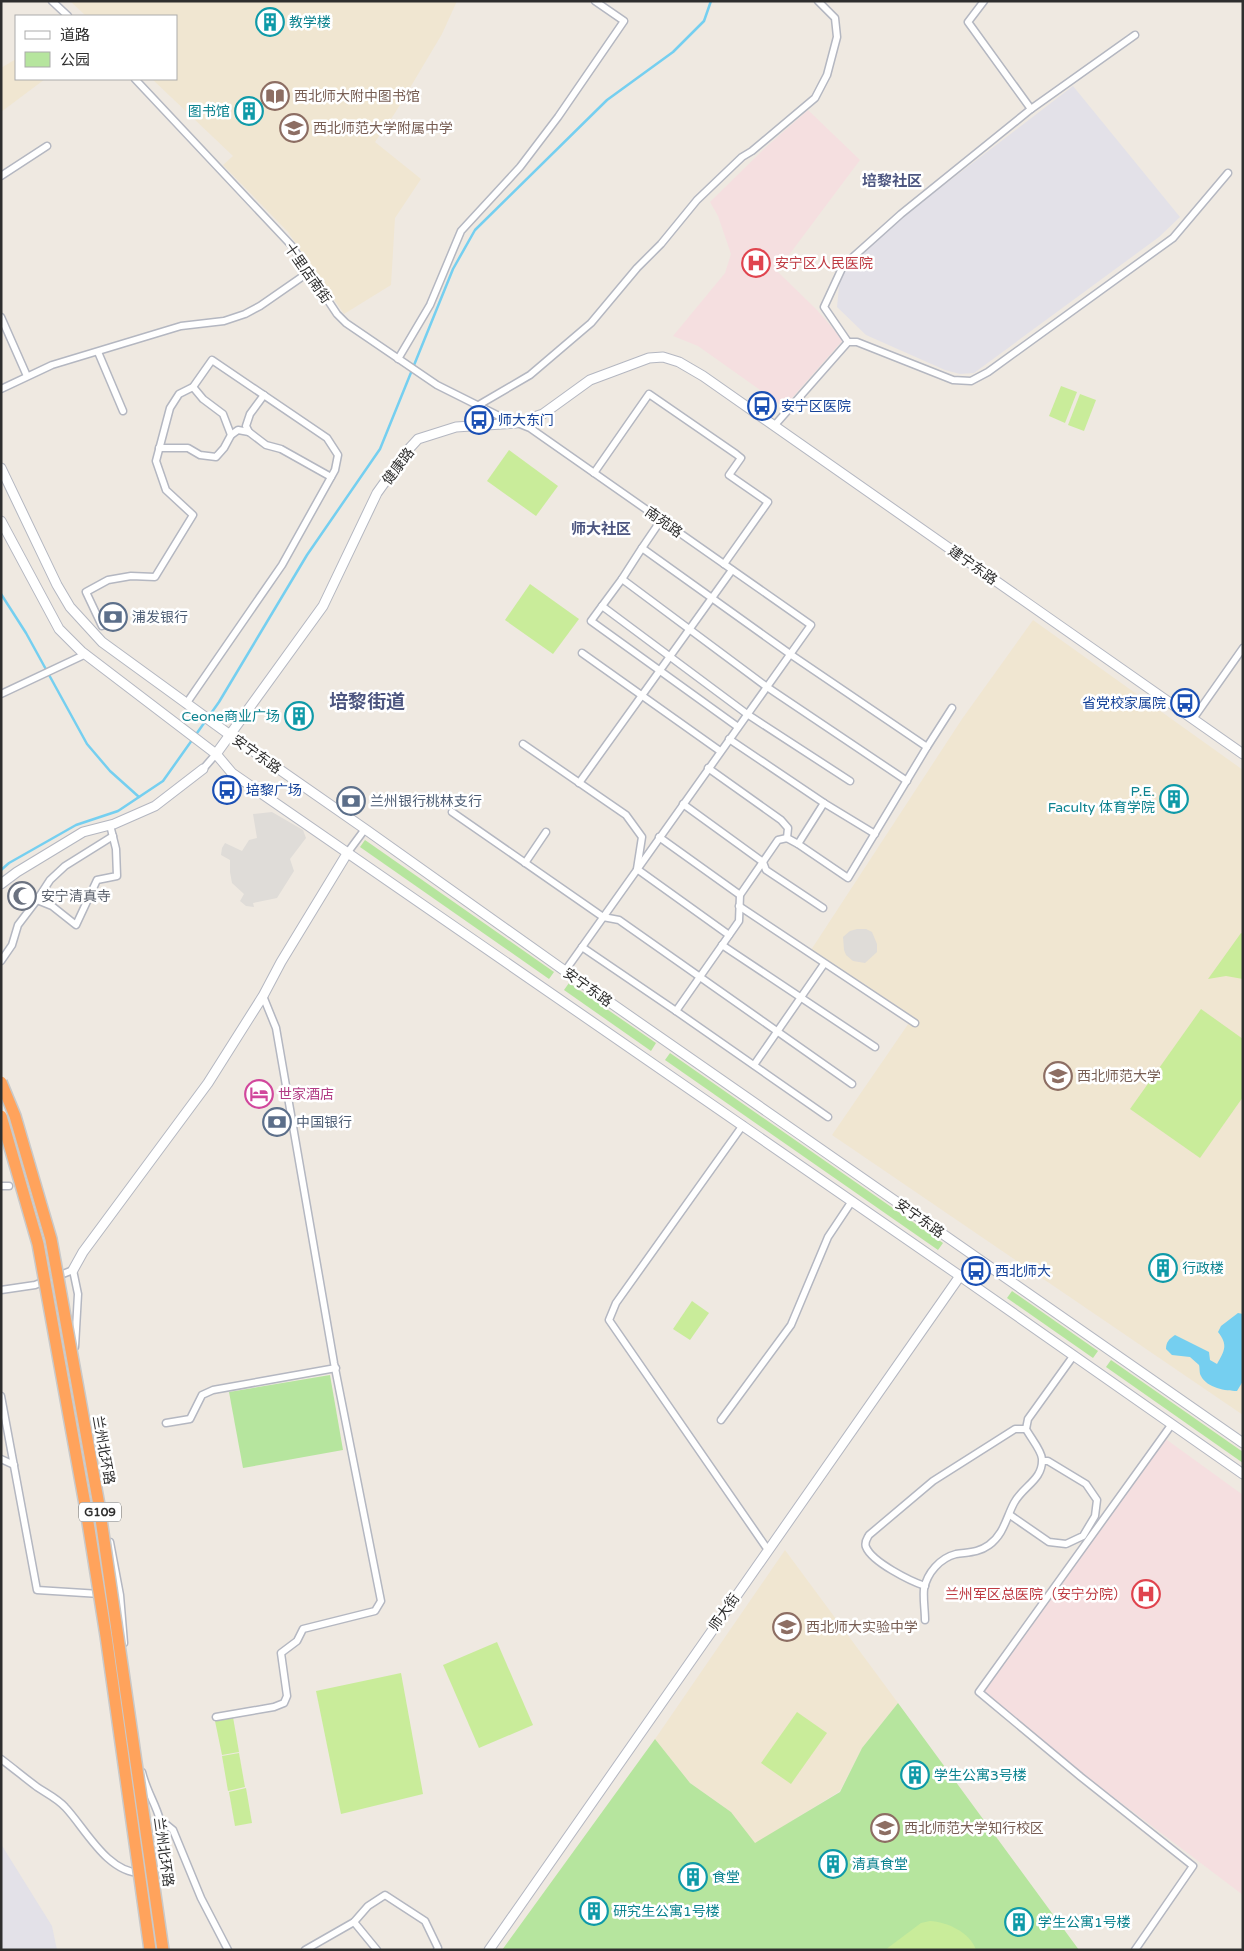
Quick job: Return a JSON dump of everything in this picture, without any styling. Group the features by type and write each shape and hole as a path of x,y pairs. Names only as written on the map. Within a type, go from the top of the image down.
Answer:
{"highway":[{"name":"兰州北环路","path":"1,1082 15,1116 52,1239 99,1505 163,1950"},
{"name":"兰州北环路","path":"1,1116 38,1244 86,1510 106,1636 150,1950"}],"main road":[{"name":"健康路","path":"216,754 323,606 378,493 407,451 418,439 456,427 516,423 543,414 590,380 649,358 663,357 679,362 703,376"},
{"name":"建宁东路","path":"703,376 1243,754"},
{"name":"安宁东路","path":"1,468 70,607 102,642 213,724 365,828 565,971 1243,1443"},
{"name":"安宁东路","path":"1,521 59,629 86,654 216,754 232,773 743,1125 1243,1474"},
{"path":"1,884 17,872 83,832 110,825 155,806 202,768"},
{"path":"73,1270 83,1252 208,1083 263,996 281,962 348,852"},
{"name":"师大街","path":"489,1950 960,1276"}],"street":[{"path":"52,1 67,15"},
{"path":"398,359 430,304 461,231 520,167 558,117 624,21 595,1"},
{"path":"477,406 530,375 591,323 697,200 742,156 752,151 815,98 827,74 837,37 835,18 818,1"},
{"path":"984,1 968,22 1031,109"},
{"path":"848,342 824,307 843,266 900,214 1031,109 1135,35"},
{"name":"十里店南街","path":"136,80 290,245 337,314 346,323 419,373 477,406 516,423"},
{"path":"1,176 47,146"},
{"path":"774,426 848,342 857,342 953,380 971,381 988,372 1173,238 1228,173"},
{"path":"1,389 52,365 181,326 224,321 245,314 260,306 309,272"},
{"path":"1,317 27,376"},
{"path":"98,352 123,411"},
{"path":"102,626 86,592 108,580 131,576 155,577 193,515 166,490 156,461 170,408 179,394 193,387 212,360 327,438 338,455 335,470 282,565 186,704"},
{"path":"193,387 203,399 223,414 231,435"},
{"path":"248,432 246,426 250,414 264,394"},
{"path":"594,473 649,394 736,454 741,458 729,475 768,502 724,564"},
{"name":"南苑路","path":"516,423 530,428 811,625 790,654"},
{"path":"159,448 188,448 200,455 216,457 224,448 231,435 238,430 248,432 266,445 282,449 331,477"},
{"path":"661,520 622,579 591,621 738,727"},
{"path":"642,548 790,654 926,747"},
{"path":"578,783 732,570"},
{"path":"622,579 766,687 907,781"},
{"path":"602,606 747,714 850,781"},
{"path":"1193,719 1243,648"},
{"path":"582,653 720,751"},
{"path":"1,694 86,654"},
{"path":"565,971 790,654"},
{"path":"676,1011 739,921 740,895 778,840 787,838 848,878 926,747 952,708"},
{"path":"729,739 824,803 875,834"},
{"path":"523,744 626,815 642,837 637,869"},
{"path":"202,768 216,754"},
{"path":"708,768 781,820 788,828 787,838"},
{"path":"798,844 824,803"},
{"path":"683,804 763,862 766,870 824,908"},
{"path":"452,812 603,917 619,920 852,1084"},
{"path":"37,900 52,906 76,925 97,880 117,876 116,849 110,825"},
{"path":"348,852 365,828"},
{"path":"525,863 546,832"},
{"path":"1,961 12,945 18,925 50,880 65,866 113,836"},
{"path":"660,837 740,895"},
{"path":"637,869 729,935"},
{"path":"739,906 915,1023"},
{"path":"722,945 875,1046"},
{"path":"582,948 828,1117"},
{"path":"754,1065 824,964"},
{"path":"216,1717 284,1703 286,1696 281,1653 297,1640 304,1629 375,1611 381,1601 336,1368 276,1028 263,996"},
{"path":"743,1125 616,1303 609,1320 768,1550"},
{"path":"1,1186 9,1186"},
{"path":"721,1420 791,1325 828,1237 852,1201"},
{"path":"1,1290 35,1285 73,1270 78,1294 74,1345 120,1595 131,1721 143,1775 162,1821 164,1833 162,1854 156,1867 148,1872 134,1873 122,1867 90,1840 65,1806 1,1759"},
{"path":"925,1620 925,1586 935,1567 944,1559 956,1554 976,1552 989,1545 1002,1532 1018,1497 1037,1479 1042,1461 1042,1453 1033,1443 1026,1429 1028,1419 1074,1355"},
{"path":"166,1423 190,1419 202,1395 213,1390 336,1368"},
{"path":"1,1396 37,1590 120,1595"},
{"path":"1136,1950 1193,1866 1080,1777 979,1692 1172,1424"},
{"path":"925,1586 907,1580 866,1548 865,1543 869,1536 933,1481 1015,1429 1026,1429"},
{"path":"1,1459 14,1465"},
{"path":"1010,1515 1049,1542 1066,1544 1083,1536 1095,1516 1097,1500 1086,1484 1048,1461 1042,1461"},
{"path":"162,1821 174,1830 201,1898 228,1950"},
{"path":"305,1950 354,1922 368,1906 385,1895 425,1921 438,1948 437,1950"},
{"path":"354,1922 377,1950"}],"shaded area":[{"name":"西北师范大学附属中学","path":"70,1 457,1 442,34 395,113 375,142 421,179 395,218 391,285 344,314 288,232 223,165 233,156 153,80 178,80 178,15 85,15"},
{"path":"15,60 15,80 44,80 1,112 1,68"},
{"path":"1073,86 1180,217 1159,237 974,373 960,374 945,370 866,335 837,307 840,277 859,250"},
{"name":"安宁区人民医院","path":"808,110 860,160 777,271 817,310 843,340 784,407 698,346 673,336 725,273 731,254 718,216 710,202 765,148"},
{"name":"西北师范大学","path":"1033,620 1243,770 1243,1415 832,1135 913,1017 811,950 962,719"},
{"name":"培黎广场","path":"272,812 303,830 306,838 290,859 294,871 277,898 253,903 254,907 246,906 240,901 244,894 232,883 230,860 221,855 222,848 225,843 242,851 249,840 257,838 253,814"},
{"path":"866,929 872,932 877,944 877,952 865,963 853,961 846,955 844,950 843,937 850,931"},
{"name":"兰州军区总医院（安宁分院）","path":"1163,1437 1243,1495 1243,1895 976,1693"},
{"name":"西北师大实验中学","path":"785,1550 898,1703 862,1748 840,1791 755,1844 731,1812 690,1783 655,1739"},
{"path":"1,1844 52,1926 57,1950 1,1950"}],"green space":[{"path":"1061,386 1077,392 1065,423 1049,416"},
{"path":"1080,394 1096,400 1084,431 1068,425"},
{"path":"509,450 558,486 536,516 487,481"},
{"path":"530,584 579,619 553,654 505,620"},
{"path":"365,840 554,972 549,979 360,847"},
{"path":"1241,933 1243,934 1243,979 1226,976 1208,979"},
{"path":"569,983 656,1043 651,1051 564,990"},
{"path":"1201,1009 1243,1039 1243,1097 1200,1158 1130,1109"},
{"path":"670,1053 943,1243 938,1250 665,1060"},
{"path":"1012,1291 1098,1351 1093,1358 1007,1298"},
{"path":"692,1301 709,1313 690,1340 673,1329"},
{"path":"1111,1360 1243,1452 1243,1463 1106,1367"},
{"path":"330,1375 343,1450 243,1468 229,1392"},
{"path":"497,1642 533,1725 479,1748 443,1665"},
{"path":"401,1673 423,1794 341,1814 316,1691"},
{"name":"西北师范大学知行校区","path":"898,1703 1079,1950 502,1950 655,1739 690,1783 731,1812 755,1843 840,1792 862,1748"},
{"path":"797,1712 827,1733 791,1784 761,1763"},
{"path":"233,1717 239,1752 222,1755 215,1721"},
{"path":"239,1753 245,1787 228,1791 222,1756"},
{"path":"246,1788 252,1823 235,1826 229,1792"},
{"path":"930,1921 944,1923 957,1929 969,1938 976,1950 885,1950 921,1923"}],"water":[{"path":"1238,1313 1243,1314 1243,1381 1237,1391 1212,1386 1200,1375 1199,1365 1190,1357 1172,1355 1166,1349 1168,1341 1175,1335 1209,1352 1210,1360 1217,1364 1224,1348 1223,1341 1218,1332 1221,1326"}],"waterway":[{"path":"1,870 9,863 76,825 118,811 163,781 219,702 307,555 380,449 453,269 475,230 607,100 673,52 704,21 711,1"},
{"path":"1,594 26,633 87,744 110,771 139,797"}],"place":[{"name":"教学楼","path":"270,22"},
{"name":"西北师大附中图书馆","path":"275,96"},
{"name":"图书馆","path":"249,111"},
{"name":"西北师范大学附属中学","path":"294,128"},
{"name":"安宁区人民医院","path":"756,263"},
{"name":"安宁区医院","path":"762,406"},
{"name":"师大东门","path":"479,420"},
{"name":"浦发银行","path":"113,617"},
{"name":"省党校家属院","path":"1185,703"},
{"name":"Ceone商业广场","path":"299,716"},
{"name":"培黎广场","path":"227,790"},
{"name":"P.E. Faculty 体育学院","path":"1174,799"},
{"name":"兰州银行桃林支行","path":"351,801"},
{"name":"安宁清真寺","path":"22,896"},
{"name":"西北师范大学","path":"1058,1076"},
{"name":"世家酒店","path":"259,1094"},
{"name":"中国银行","path":"277,1122"},
{"name":"行政楼","path":"1163,1268"},
{"name":"西北师大","path":"976,1271"},
{"name":"兰州军区总医院（安宁分院）","path":"1146,1594"},
{"name":"西北师大实验中学","path":"787,1627"},
{"name":"学生公寓3号楼","path":"915,1775"},
{"name":"西北师范大学知行校区","path":"885,1828"},
{"name":"清真食堂","path":"833,1864"},
{"name":"食堂","path":"693,1877"},
{"name":"研究生公寓1号楼","path":"594,1911"},
{"name":"学生公寓1号楼","path":"1019,1922"}],"district":[{"name":"培黎社区","path":"892,181"},
{"name":"师大社区","path":"601,529"},
{"name":"培黎街道","path":"367,701"}]}
